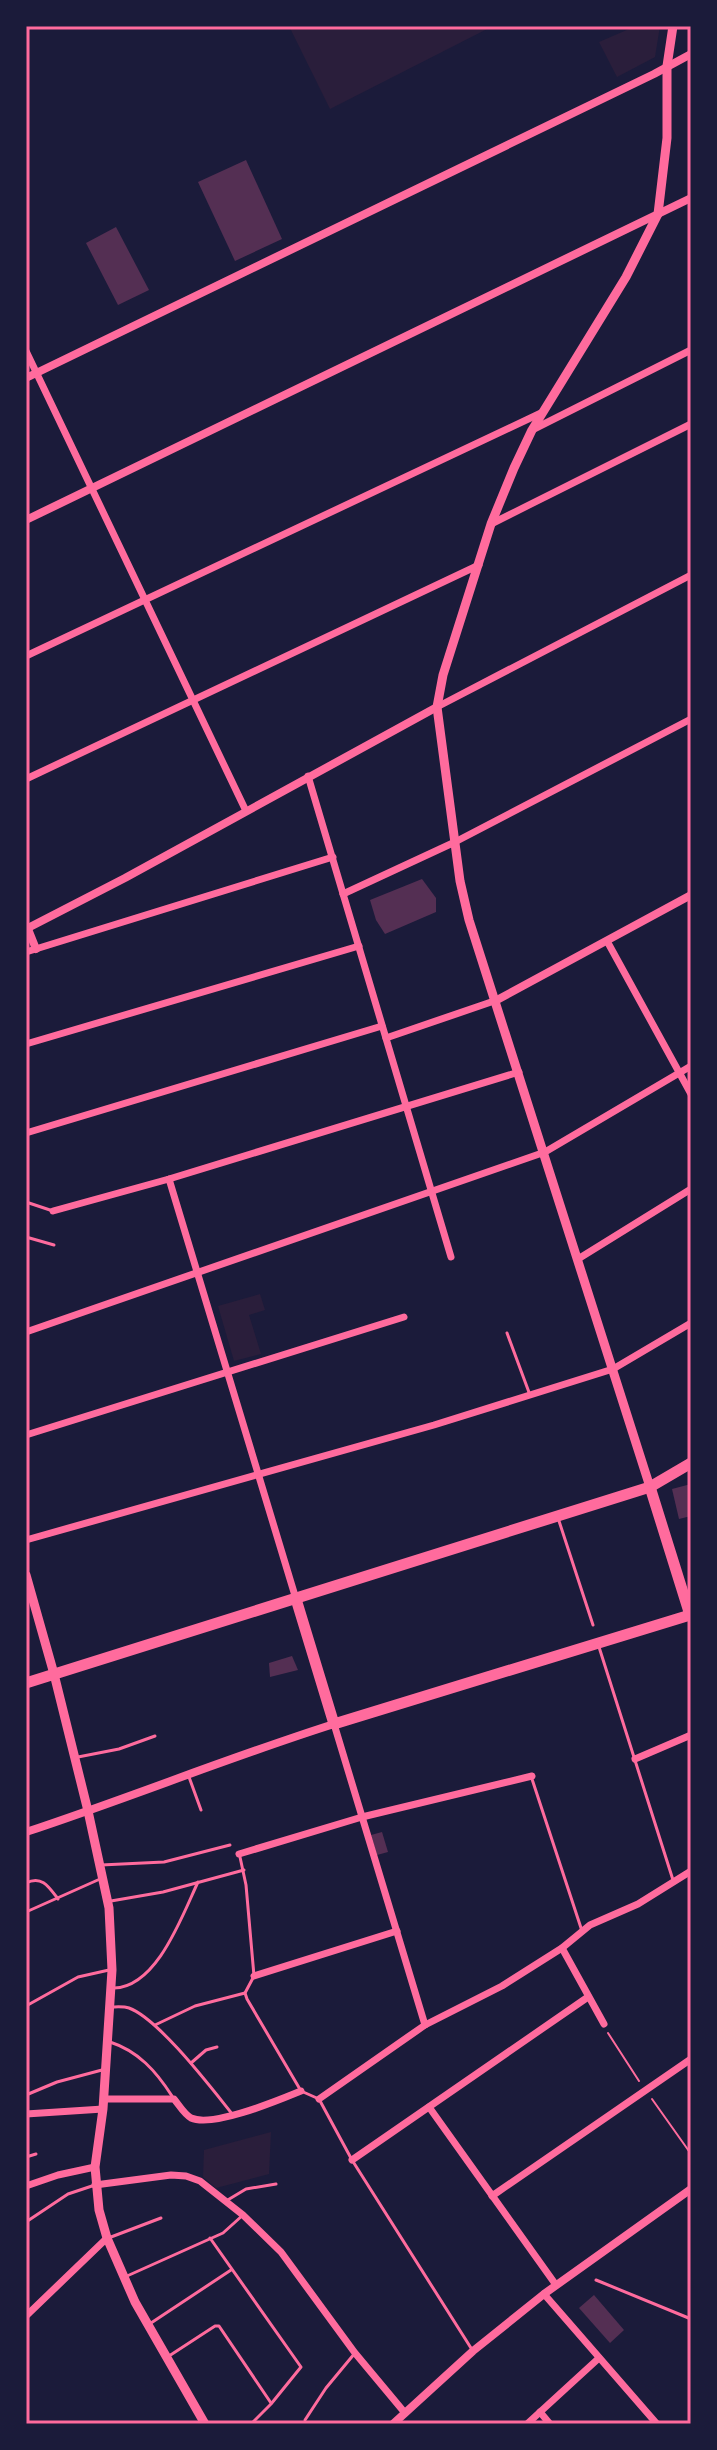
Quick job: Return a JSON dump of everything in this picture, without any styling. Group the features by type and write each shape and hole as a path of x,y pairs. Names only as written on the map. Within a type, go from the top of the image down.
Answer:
{"main road":[{"path":"296,1599 334,1724 691,1616 464,902 437,707 447,661 503,492 532,430 626,277 658,214 667,138 667,66 673,26"},
{"path":"26,1683 650,1487 690,1466"},
{"path":"26,1575 75,1757 108,1901 112,1970 95,2185 107,2238 124,2277 147,2325 205,2424"}],"street":[{"path":"26,378 691,54"},
{"path":"26,520 691,198"},
{"path":"532,430 691,350"},
{"path":"26,351 246,811"},
{"path":"26,656 543,412"},
{"path":"491,524 691,424"},
{"path":"26,779 479,565"},
{"path":"36,949 27,929 437,707 691,575"},
{"path":"343,894 455,842 691,719"},
{"path":"308,776 451,1257"},
{"path":"26,952 333,857"},
{"path":"386,1038 497,1000 691,895"},
{"path":"607,941 691,1094"},
{"path":"26,1044 359,946"},
{"path":"26,1133 382,1026"},
{"path":"26,1332 545,1152 691,1066"},
{"path":"53,1211 59,1212 519,1072"},
{"path":"169,1179 296,1599"},
{"path":"578,1259 691,1189"},
{"path":"26,1435 404,1317"},
{"path":"26,1540 259,1475 613,1369 691,1323"},
{"path":"26,1832 334,1724 425,2025"},
{"path":"635,1759 691,1735"},
{"path":"239,1854 362,1817 532,1776"},
{"path":"319,2099 425,2025 502,1986 600,1920 638,1904 691,1871"},
{"path":"254,1976 397,1931"},
{"path":"562,1948 604,2024"},
{"path":"352,2160 588,1997"},
{"path":"492,2196 691,2059"},
{"path":"26,2114 174,2099 187,2116 195,2119 252,2111 301,2091"},
{"path":"429,2107 556,2285"},
{"path":"26,2186 95,2167"},
{"path":"95,2185 171,2175 200,2181 243,2215 281,2252 355,2353 405,2413"},
{"path":"393,2424 473,2351 544,2294 691,2189"},
{"path":"26,2316 107,2238"},
{"path":"544,2294 657,2424"},
{"path":"527,2424 599,2358"},
{"path":"540,2412 550,2424"}],"lane":[{"path":"26,1202 53,1211"},
{"path":"26,1237 54,1245"},
{"path":"507,1333 530,1395"},
{"path":"558,1517 593,1625"},
{"path":"598,1644 674,1882"},
{"path":"75,1757 119,1749 155,1736"},
{"path":"188,1774 201,1810"},
{"path":"532,1776 582,1931"},
{"path":"101,1865 164,1862 230,1845"},
{"path":"153,2026 195,2006 245,1993 254,1976 244,1870 239,1854"},
{"path":"108,1901 163,1892 244,1870"},
{"path":"26,1912 104,1878"},
{"path":"26,1883 34,1880 44,1882 58,1899"},
{"path":"110,1988 128,1987 145,1976 172,1936 198,1882"},
{"path":"26,2006 78,1977 112,1970"},
{"path":"245,1993 301,2091 319,2099 352,2160 473,2351"},
{"path":"109,2007 129,2008 153,2026 191,2063 233,2115"},
{"path":"107,2042 123,2047 150,2066 174,2099"},
{"path":"191,2063 206,2050 217,2047"},
{"path":"26,2095 66,2079 106,2069"},
{"path":"26,2157 36,2154"},
{"path":"226,2201 246,2189 276,2184"},
{"path":"26,2222 68,2194 95,2185"},
{"path":"124,2277 223,2233 243,2215"},
{"path":"107,2238 161,2218"},
{"path":"210,2238 301,2367 251,2424"},
{"path":"147,2325 231,2270"},
{"path":"596,2280 691,2319"},
{"path":"166,2358 219,2326 271,2404"},
{"path":"305,2420 355,2353"}],"shaded area":[{"path":"289,26 493,26 330,109"},
{"path":"636,26 660,26 655,57 617,77 599,42"},
{"path":"260,1294 265,1310 249,1315 261,1354 234,1361 218,1306"},
{"path":"271,2132 269,2174 216,2188 203,2177 204,2150"}],"building":[{"path":"246,160 282,239 235,261 198,182"},
{"path":"116,227 149,290 118,305 86,243"},
{"path":"422,879 436,898 436,912 385,934 376,920 370,900"},
{"path":"691,1484 691,1516 679,1519 672,1489"},
{"path":"292,1656 298,1670 270,1677 269,1663"},
{"path":"382,1832 388,1852 377,1855 371,1835"},
{"path":"594,2295 624,2330 610,2343 579,2308"}]}
